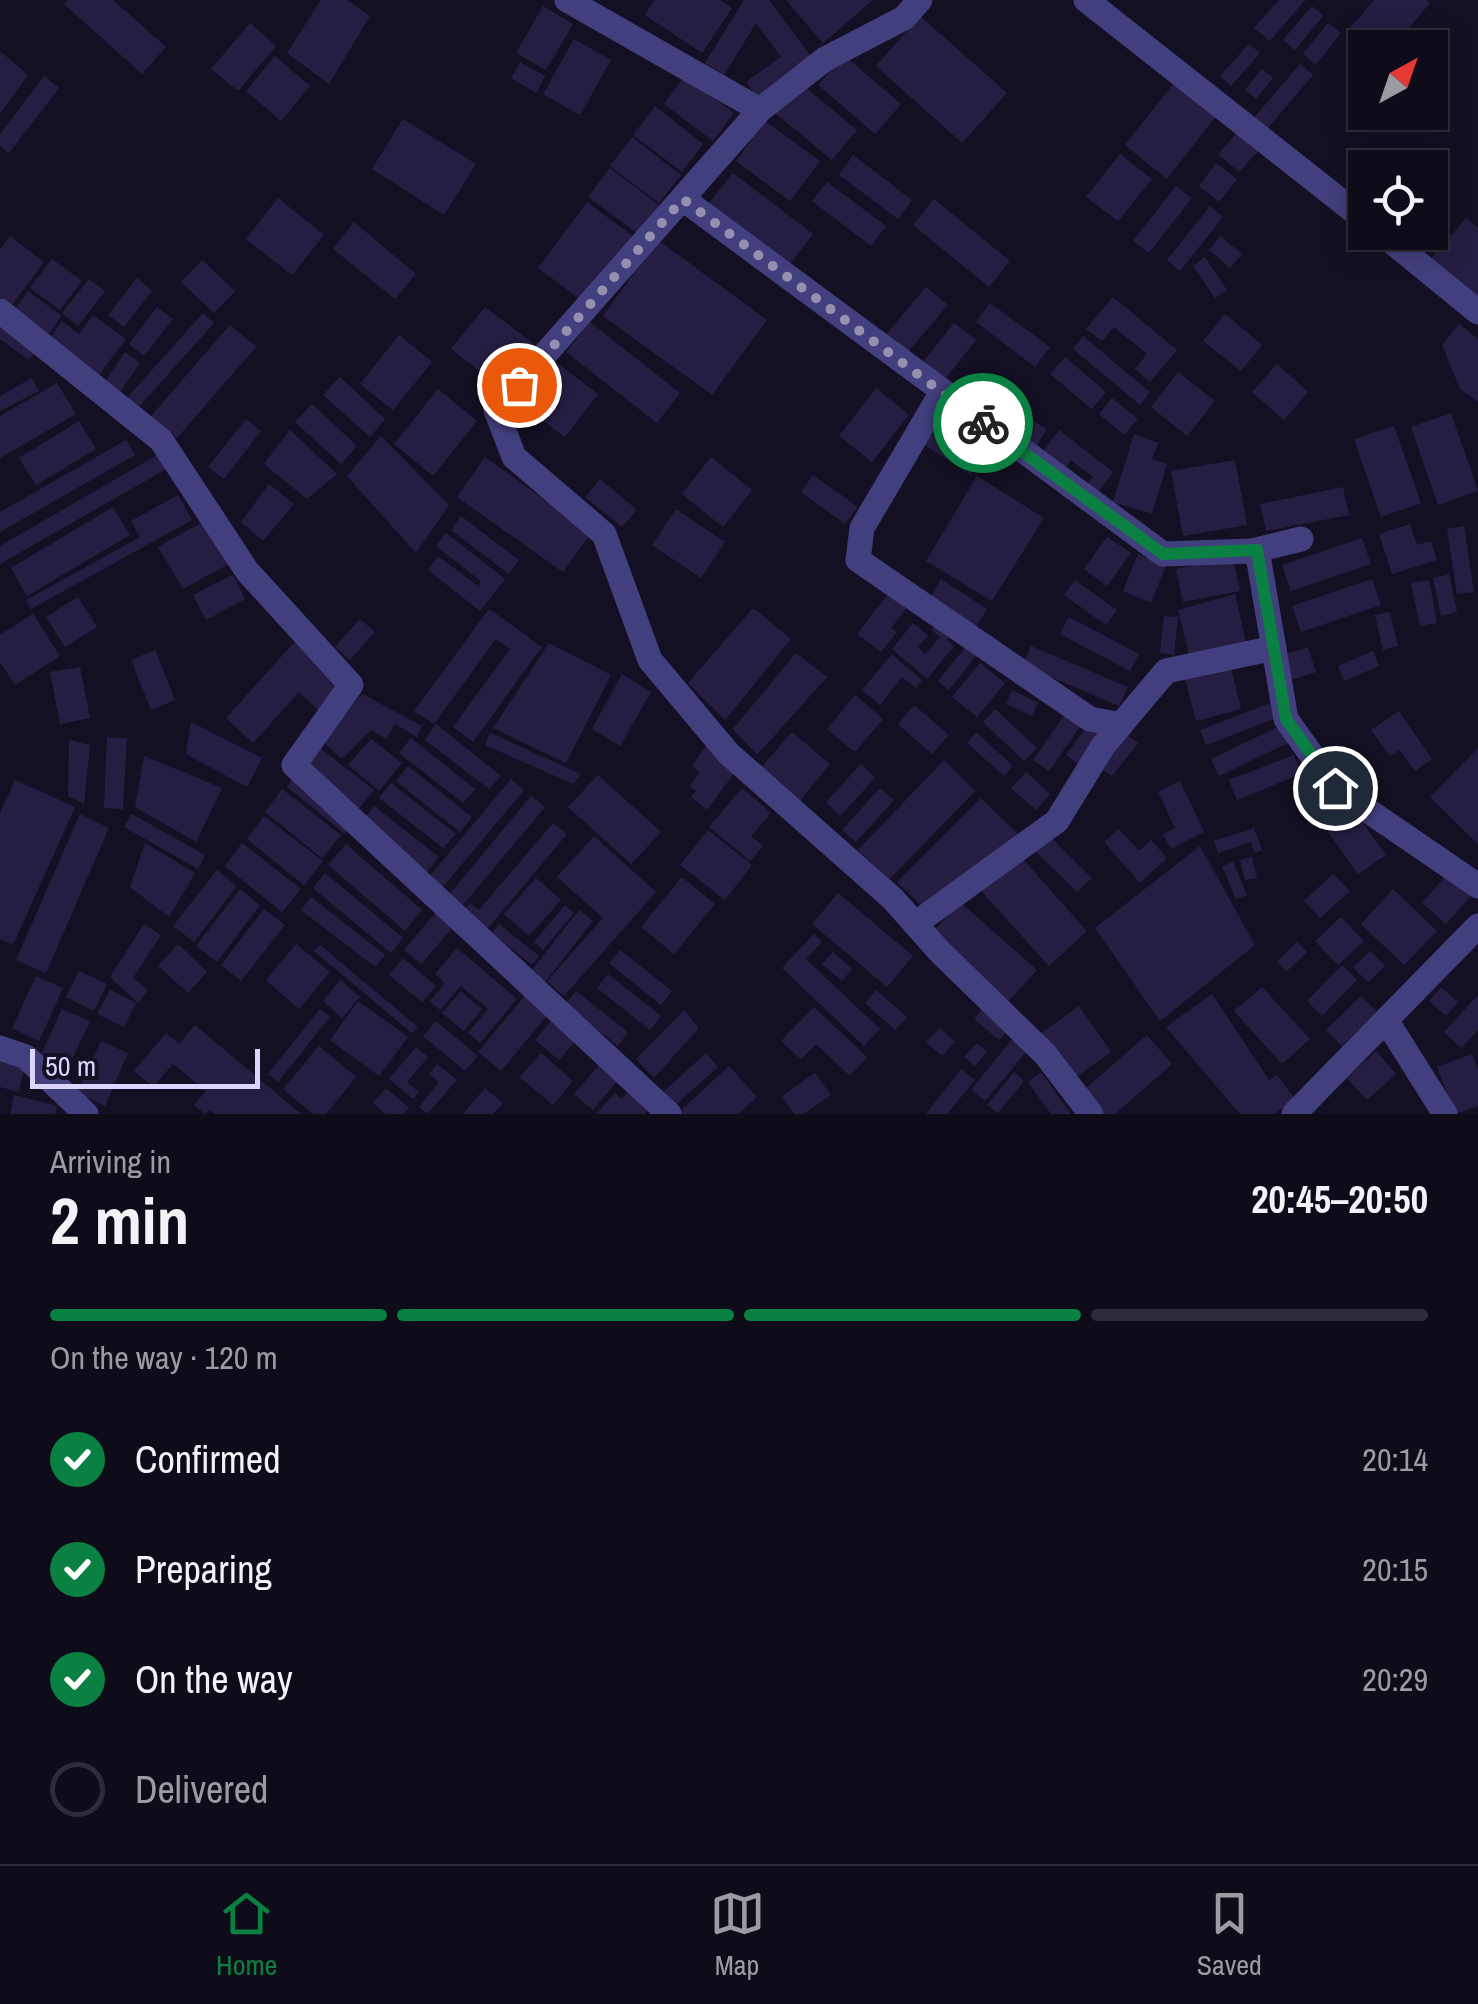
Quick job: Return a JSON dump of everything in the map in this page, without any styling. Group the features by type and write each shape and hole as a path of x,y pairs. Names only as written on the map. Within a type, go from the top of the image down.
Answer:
{"street":[{"path":"567,0 760,110"},
{"path":"920,0 904,18 825,60 760,110 496,410 514,457 604,534 650,660 728,753 893,899 1034,1042 1091,1114"},
{"path":"1086,0 1348,207"},
{"path":"683,199 1163,554 1257,550 1301,538"},
{"path":"1402,250 1478,312"},
{"path":"0,310 161,440 247,570 351,685 294,764 669,1114"},
{"path":"942,392 862,528 858,560 1090,719 1121,725"},
{"path":"1257,550 1286,719 1335,788 1478,886"},
{"path":"915,924 1057,820 1121,725 1166,671 1274,648"},
{"path":"1294,1114 1478,926"},
{"path":"1386,1020 1444,1114"},
{"path":"0,1048 26,1056 86,1114"}],"building":[{"path":"68,0 113,0 166,47 142,74 64,4"},
{"path":"321,0 347,0 370,16 329,84 287,53"},
{"path":"654,0 720,0 732,8 702,53 645,15"},
{"path":"744,0 769,0 813,59 759,100 746,82 781,57 756,23 724,75 705,63"},
{"path":"786,0 873,0 823,43"},
{"path":"1279,0 1305,0 1270,41 1254,28"},
{"path":"1374,0 1430,3 1407,30 1349,30"},
{"path":"543,6 573,24 546,70 516,53"},
{"path":"1312,6 1323,16 1295,50 1283,40"},
{"path":"920,16 1007,93 962,143 876,66"},
{"path":"250,23 276,46 238,91 211,69"},
{"path":"1328,23 1341,33 1316,65 1303,54"},
{"path":"574,39 611,60 580,115 543,94"},
{"path":"1249,44 1260,53 1231,86 1220,76"},
{"path":"0,51 28,75 0,114"},
{"path":"844,55 901,104 875,134 818,85"},
{"path":"275,56 310,86 281,121 246,91"},
{"path":"520,62 545,76 536,93 511,78"},
{"path":"1300,64 1313,75 1266,130 1253,119"},
{"path":"1262,69 1273,78 1256,99 1245,90"},
{"path":"44,76 59,88 9,153 0,146 0,134"},
{"path":"685,76 734,113 713,141 664,104"},
{"path":"800,83 857,130 832,160 775,113"},
{"path":"1174,83 1216,116 1167,179 1125,145"},
{"path":"655,106 703,144 682,172 633,135"},
{"path":"403,119 476,164 444,215 372,169"},
{"path":"765,121 820,161 790,201 736,161"},
{"path":"1238,132 1259,150 1239,172 1218,154"},
{"path":"632,137 681,175 659,203 610,166"},
{"path":"1120,154 1152,179 1118,221 1086,197"},
{"path":"853,155 912,200 898,219 839,175"},
{"path":"1216,163 1237,179 1219,202 1199,186"},
{"path":"610,168 659,205 638,234 588,197"},
{"path":"733,173 813,234 786,269 706,207"},
{"path":"827,182 886,226 871,246 812,201"},
{"path":"1176,186 1192,198 1149,253 1133,241"},
{"path":"278,198 324,235 292,275 246,239"},
{"path":"934,199 1010,261 989,287 913,225"},
{"path":"587,202 633,236 584,302 538,268"},
{"path":"1210,206 1223,217 1180,271 1167,260"},
{"path":"1466,218 1478,228 1478,306 1428,262 1438,250 1448,250 1448,239"},
{"path":"354,222 416,274 395,299 333,249"},
{"path":"10,236 44,262 0,321 0,250"},
{"path":"1220,236 1242,254 1230,268 1209,250"},
{"path":"658,240 767,320 712,395 603,316"},
{"path":"1205,257 1227,290 1215,298 1193,266"},
{"path":"52,259 82,281 60,310 30,288"},
{"path":"202,260 235,291 214,313 181,282"},
{"path":"137,278 152,291 124,327 108,315"},
{"path":"89,279 105,291 78,326 62,313"},
{"path":"926,287 948,305 905,355 884,337"},
{"path":"28,291 62,316 29,360 0,339 0,329"},
{"path":"1113,297 1177,350 1150,382 1135,369 1147,354 1114,327 1102,341 1086,329"},
{"path":"990,303 1050,347 1035,367 976,322"},
{"path":"157,307 173,319 144,356 129,344"},
{"path":"485,307 534,344 500,387 451,349"},
{"path":"203,313 214,323 137,409 126,399"},
{"path":"1225,314 1262,345 1241,371 1203,341"},
{"path":"93,315 126,339 99,375 49,339 62,321 79,334"},
{"path":"590,322 680,393 657,423 566,352"},
{"path":"954,323 976,340 941,384 919,367"},
{"path":"1459,324 1478,339 1478,402 1460,389 1442,345"},
{"path":"230,325 256,347 177,438 151,416"},
{"path":"399,335 432,362 393,410 360,384"},
{"path":"1083,336 1150,392 1140,405 1073,349"},
{"path":"125,352 140,363 109,408 94,397"},
{"path":"1065,357 1106,392 1092,409 1050,374"},
{"path":"553,360 598,394 565,437 520,403"},
{"path":"1277,364 1308,392 1284,420 1252,392"},
{"path":"1178,372 1215,401 1187,436 1151,407"},
{"path":"340,377 385,419 370,437 323,395"},
{"path":"32,378 39,391 0,411 0,396"},
{"path":"57,383 76,414 0,458 0,416"},
{"path":"876,388 909,415 872,462 839,436"},
{"path":"438,389 477,421 433,476 394,444"},
{"path":"1112,398 1138,419 1124,435 1099,414"},
{"path":"312,404 357,446 341,464 295,422"},
{"path":"1451,413 1478,491 1438,505 1411,427"},
{"path":"1025,414 1047,430 1032,452 1010,436"},
{"path":"246,419 261,431 224,479 208,467"},
{"path":"79,421 96,449 36,485 19,458"},
{"path":"935,424 982,456 970,475 922,443"},
{"path":"1394,426 1421,503 1381,517 1354,439"},
{"path":"290,430 337,474 307,499 264,464"},
{"path":"1059,430 1113,472 1094,498 1083,489 1093,477 1071,460 1061,473 1039,457"},
{"path":"1134,434 1158,443 1152,459 1167,464 1152,514 1113,502"},
{"path":"381,436 449,505 416,553 347,476"},
{"path":"126,440 135,455 0,532 0,512"},
{"path":"159,454 168,468 0,564 0,546"},
{"path":"485,457 591,533 563,572 457,497"},
{"path":"711,457 752,490 723,527 682,494"},
{"path":"1235,460 1247,525 1183,536 1171,471"},
{"path":"813,475 858,507 845,524 801,492"},
{"path":"977,476 1044,518 992,601 926,561"},
{"path":"600,479 637,510 622,527 585,497"},
{"path":"269,484 294,504 263,541 241,522"},
{"path":"1343,487 1349,515 1266,531 1260,504"},
{"path":"178,495 192,520 31,609 26,600 140,537 131,521"},
{"path":"113,507 130,535 27,596 11,568"},
{"path":"676,509 725,542 701,578 652,545"},
{"path":"220,512 245,555 183,589 158,547"},
{"path":"461,516 519,560 509,574 451,530"},
{"path":"1410,524 1417,545 1431,541 1437,560 1392,574 1379,534"},
{"path":"1464,526 1474,592 1457,594 1447,529"},
{"path":"446,533 505,579 480,611 428,570 438,556 478,586 481,581 436,546"},
{"path":"1107,537 1131,553 1107,586 1084,569"},
{"path":"1362,538 1371,564 1291,591 1282,565"},
{"path":"1138,554 1166,566 1151,603 1123,591"},
{"path":"1233,558 1240,591 1183,602 1176,569"},
{"path":"1449,574 1457,612 1441,616 1433,578"},
{"path":"233,575 245,599 206,620 193,595"},
{"path":"941,579 987,609 973,632 927,603"},
{"path":"1372,579 1381,605 1301,632 1292,606"},
{"path":"1075,580 1117,610 1106,625 1064,595"},
{"path":"1429,580 1437,623 1420,626 1411,583"},
{"path":"895,585 913,600 891,628 897,632 881,652 857,634"},
{"path":"1235,594 1248,651 1191,664 1178,610"},
{"path":"78,597 97,627 65,647 46,617"},
{"path":"753,608 791,639 725,720 688,683"},
{"path":"489,609 542,647 473,742 453,727 510,649 496,639 434,724 414,711"},
{"path":"1390,612 1398,646 1383,650 1375,615"},
{"path":"33,614 60,656 15,685 0,662 0,635"},
{"path":"1164,616 1178,617 1174,655 1160,653"},
{"path":"1069,617 1139,654 1130,671 1060,634"},
{"path":"360,619 375,632 350,660 335,647"},
{"path":"938,622 952,634 947,640 954,646 927,679 892,649 913,623 928,636 918,647 925,654 940,637 931,630"},
{"path":"298,638 345,680 318,710 299,692 253,743 226,718"},
{"path":"549,643 611,675 566,763 493,728"},
{"path":"968,644 979,652 949,690 938,681"},
{"path":"1031,646 1128,687 1119,706 1023,665"},
{"path":"1308,647 1316,672 1284,682 1276,657"},
{"path":"155,650 175,700 151,710 131,660"},
{"path":"1373,651 1379,666 1344,681 1338,666"},
{"path":"796,653 827,677 757,755 733,729"},
{"path":"892,654 922,680 916,688 902,677 880,705 862,690"},
{"path":"980,663 1005,683 977,717 952,697"},
{"path":"80,667 90,718 60,724 50,672"},
{"path":"1231,668 1241,709 1196,721 1185,679"},
{"path":"622,674 651,692 620,746 592,729"},
{"path":"1012,690 1038,703 1032,716 1006,704"},
{"path":"362,694 422,726 417,737 395,724 386,739 371,730 342,759 322,741"},
{"path":"855,695 883,719 855,752 827,729"},
{"path":"1273,702 1279,717 1206,745 1200,730"},
{"path":"914,705 949,735 932,754 898,724"},
{"path":"995,709 1037,748 1024,761 983,722"},
{"path":"1068,710 1084,721 1049,771 1033,760"},
{"path":"1399,711 1432,759 1415,771 1400,750 1390,756 1371,730"},
{"path":"1092,719 1108,731 1081,766 1066,755"},
{"path":"191,722 262,758 247,787 186,754"},
{"path":"436,724 501,776 489,789 425,740"},
{"path":"1280,726 1288,743 1219,776 1211,759"},
{"path":"792,732 830,764 798,803 759,770"},
{"path":"976,732 1013,766 1004,776 967,743"},
{"path":"1123,732 1138,743 1112,776 1098,766"},
{"path":"490,733 581,774 573,784 485,745"},
{"path":"107,737 127,738 123,809 104,808"},
{"path":"411,738 475,789 463,803 399,753"},
{"path":"371,739 402,763 379,791 348,765"},
{"path":"69,740 90,745 84,804 68,796"},
{"path":"315,744 374,790 355,813 297,767"},
{"path":"707,745 738,768 707,810 691,797 696,791 689,786 700,772 692,766"},
{"path":"1478,748 1478,844 1430,797"},
{"path":"1294,755 1301,774 1237,800 1229,780"},
{"path":"144,756 222,788 196,842 135,807"},
{"path":"944,760 975,791 889,880 858,850"},
{"path":"861,764 875,778 840,816 826,802"},
{"path":"408,766 472,817 460,832 396,781"},
{"path":"1026,772 1050,794 1036,810 1011,788"},
{"path":"296,774 352,824 345,834 287,787"},
{"path":"598,775 661,832 631,864 568,807"},
{"path":"511,779 524,790 442,888 429,877"},
{"path":"15,780 75,807 13,945 0,939 0,813"},
{"path":"1180,781 1204,832 1171,849 1163,834 1175,828 1158,792"},
{"path":"391,783 456,834 443,848 379,798"},
{"path":"742,788 771,813 751,836 763,846 750,861 709,827"},
{"path":"880,788 894,800 856,842 842,830"},
{"path":"282,789 341,835 322,858 265,812"},
{"path":"531,796 545,807 462,906 449,895"},
{"path":"981,798 1018,834 934,918 897,882"},
{"path":"374,806 439,857 427,872 363,821"},
{"path":"1355,812 1386,855 1358,874 1328,832"},
{"path":"80,814 109,828 46,973 16,960"},
{"path":"132,814 205,855 198,869 124,827"},
{"path":"264,816 323,861 304,885 247,839"},
{"path":"553,823 567,834 484,933 461,913 470,903 479,910"},
{"path":"1254,828 1262,850 1255,853 1251,842 1218,853 1214,841"},
{"path":"1119,829 1139,851 1151,840 1167,858 1140,883 1104,842"},
{"path":"708,830 752,865 725,900 680,865"},
{"path":"1044,831 1092,878 1077,892 1030,846"},
{"path":"594,836 656,892 564,996 547,981 603,918 557,877"},
{"path":"145,843 195,873 169,917 130,887"},
{"path":"242,843 301,889 282,912 225,866"},
{"path":"346,844 422,910 405,931 328,865"},
{"path":"1200,846 1255,945 1160,1021 1095,928"},
{"path":"1020,856 1087,931 1049,966 981,891"},
{"path":"1252,857 1257,878 1245,880 1240,860"},
{"path":"1459,861 1478,888 1446,924 1422,903"},
{"path":"1233,862 1247,895 1236,899 1222,866"},
{"path":"217,870 237,886 194,942 173,926"},
{"path":"325,873 403,938 391,953 313,888"},
{"path":"1333,874 1350,891 1320,918 1304,901"},
{"path":"682,877 715,904 674,954 641,927"},
{"path":"536,878 561,900 529,936 504,914"},
{"path":"240,889 260,905 217,962 196,946"},
{"path":"1393,889 1437,931 1404,965 1361,924"},
{"path":"838,893 913,956 887,987 812,924"},
{"path":"311,897 385,955 375,967 301,910"},
{"path":"960,902 1037,970 1007,1003 930,935"},
{"path":"443,904 460,919 421,964 404,950"},
{"path":"565,905 574,913 543,950 534,942"},
{"path":"264,909 285,925 241,981 221,965"},
{"path":"579,910 593,921 545,982 531,971"},
{"path":"1341,917 1364,941 1338,965 1315,941"},
{"path":"144,924 161,935 133,978 148,990 138,1003 110,977"},
{"path":"499,924 539,956 532,965 492,933"},
{"path":"814,934 822,942 806,959 880,1029 864,1046 782,968"},
{"path":"1297,942 1307,952 1286,972 1277,962"},
{"path":"178,944 207,972 188,993 158,966"},
{"path":"296,944 330,972 299,1009 266,980"},
{"path":"320,945 418,1027 412,1033 314,951"},
{"path":"457,948 517,999 480,1043 468,1033 488,1009 461,986 440,1010 430,1001 445,983 435,974"},
{"path":"620,950 672,991 661,1005 609,963"},
{"path":"1370,951 1385,966 1368,982 1353,967"},
{"path":"833,952 852,969 842,981 822,964"},
{"path":"403,958 436,986 422,1002 389,975"},
{"path":"1342,965 1357,980 1322,1016 1307,1001"},
{"path":"79,971 107,984 94,1011 66,997"},
{"path":"608,974 661,1016 650,1030 597,988"},
{"path":"36,976 63,988 39,1041 12,1028"},
{"path":"340,980 360,997 342,1018 323,1001"},
{"path":"532,987 555,1006 501,1071 478,1052"},
{"path":"1262,987 1310,1039 1282,1064 1234,1011"},
{"path":"1441,987 1458,1002 1446,1016 1429,1001"},
{"path":"110,990 136,1003 124,1027 97,1014"},
{"path":"876,990 907,1017 895,1030 865,1003"},
{"path":"461,991 482,1009 464,1031 442,1013"},
{"path":"576,991 628,1032 618,1046 565,1004"},
{"path":"1212,994 1269,1080 1277,1075 1295,1099 1274,1114 1240,1114 1166,1027"},
{"path":"1478,995 1478,1030 1461,1048 1444,1032"},
{"path":"1361,996 1377,1012 1342,1046 1326,1030"},
{"path":"358,1001 408,1037 379,1076 330,1040"},
{"path":"1079,1006 1111,1052 1069,1082 1037,1036"},
{"path":"814,1007 867,1057 850,1076 816,1044 801,1059 781,1041"},
{"path":"984,1007 1010,1028 999,1040 974,1019"},
{"path":"62,1009 90,1021 66,1073 38,1061"},
{"path":"320,1009 330,1017 278,1082 268,1074"},
{"path":"684,1010 699,1028 654,1078 636,1059"},
{"path":"557,1014 581,1034 559,1060 535,1040"},
{"path":"436,1021 478,1056 465,1071 423,1036"},
{"path":"195,1025 301,1114 215,1114 210,1110 205,1114 194,1105 206,1091 173,1064 153,1087 134,1071 166,1033 179,1044"},
{"path":"940,1028 955,1042 942,1056 926,1042"},
{"path":"1147,1035 1172,1064 1115,1114 1099,1114 1081,1092"},
{"path":"1012,1039 1027,1051 985,1101 971,1090"},
{"path":"101,1041 128,1053 105,1106 77,1093"},
{"path":"977,1043 987,1052 975,1066 964,1057"},
{"path":"319,1046 356,1077 326,1114 313,1114 283,1089"},
{"path":"416,1047 428,1057 407,1082 419,1092 413,1099 389,1079"},
{"path":"1376,1051 1396,1074 1367,1100 1347,1078"},
{"path":"610,1052 628,1068 593,1110 574,1094"},
{"path":"541,1053 573,1081 553,1105 520,1077"},
{"path":"706,1053 718,1067 673,1107 661,1094"},
{"path":"1472,1054 1478,1070 1478,1106 1455,1114 1437,1067"},
{"path":"0,1059 25,1065 19,1092 0,1087"},
{"path":"437,1064 457,1080 427,1114 419,1107 439,1082 429,1074"},
{"path":"729,1066 757,1097 738,1114 677,1114"},
{"path":"961,1069 975,1080 947,1114 926,1114"},
{"path":"1014,1072 1024,1081 998,1113 987,1105"},
{"path":"1041,1072 1071,1114 1051,1114 1028,1082"},
{"path":"815,1073 831,1095 803,1114 794,1114 782,1096"},
{"path":"635,1084 656,1102 645,1114 596,1114 615,1093 621,1099"},
{"path":"386,1088 409,1108 403,1114 385,1114 373,1103"},
{"path":"485,1088 503,1103 493,1114 463,1114"},
{"path":"14,1095 57,1106 55,1114 10,1114"}],"way so far":[{"path":"519,385 683,199 983,423"}],"route":[{"path":"983,423 1163,554 1257,550 1286,719 1335,788"}]}
